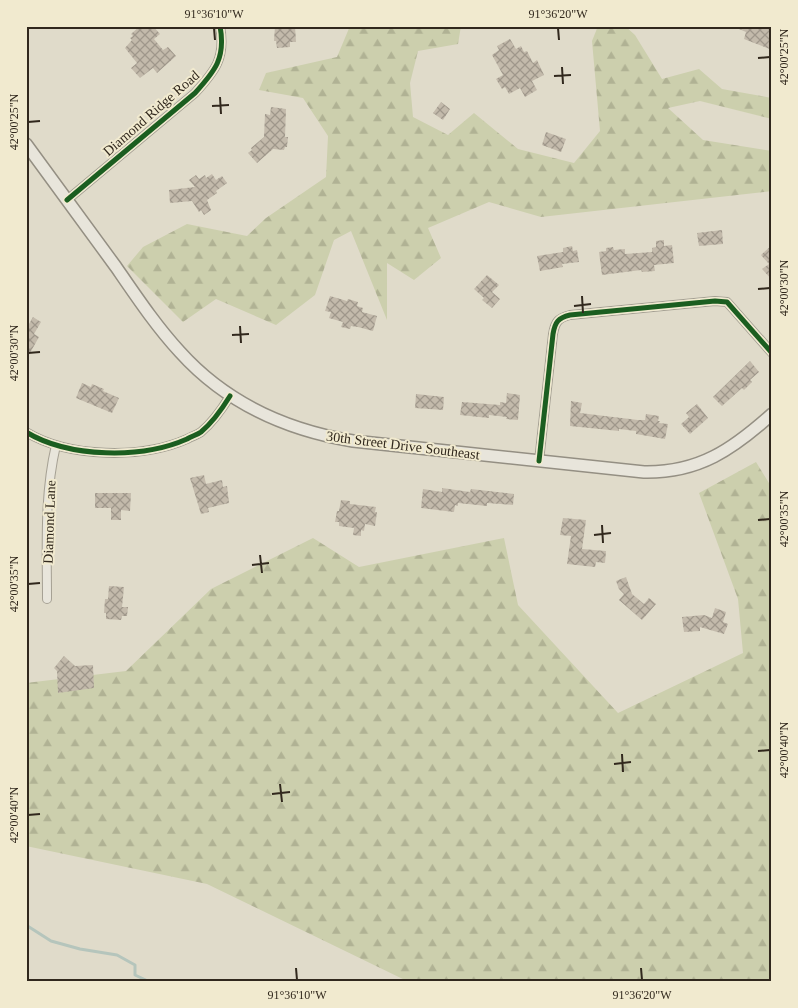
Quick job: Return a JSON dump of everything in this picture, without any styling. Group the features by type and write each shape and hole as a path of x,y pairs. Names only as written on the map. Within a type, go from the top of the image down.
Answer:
{"main road":[{"name":"30th Street Drive Southeast","path":"26,144 171,342 197,370 230,396 279,422 309,432 352,441 644,472 661,472 679,470 720,455 772,414"}],"street":[{"name":"Diamond Ridge Road","path":"67,200 194,93 210,76 220,58 222,35 220,26"},
{"path":"539,461 553,334 555,324 560,318 570,315 705,302 727,302 772,353"},
{"path":"26,432 56,445 106,453 140,451 172,445 200,433 220,412 230,396"},
{"name":"Diamond Lane","path":"47,599 46,512 50,470 56,445"}],"green space":[{"path":"350,26 461,26 458,44 418,51 410,83 413,117 448,135 474,113 518,149 574,163 600,131 592,41 598,26 625,26 635,35 662,79 699,69 722,89 772,98 772,119 700,101 668,108 703,140 772,151 772,191 541,217 489,202 428,228 441,258 414,280 387,263 387,320 351,231 334,240 315,295 276,325 216,299 183,322 127,266 143,247 187,224 247,236 266,218 326,177 328,136 303,98 259,90 266,73 337,57"},
{"path":"756,462 772,488 772,982 409,982 207,884 26,846 26,683 126,671 211,589 313,538 359,567 504,538 518,605 618,713 743,653 738,599 699,493"}],"building":[{"path":"140,26 153,26 160,34 154,39 163,50 168,47 176,56 157,73 153,68 140,78 131,68 137,63 125,48 132,40 130,38 133,36 131,34"},
{"path":"275,26 295,26 296,42 290,42 290,47 277,48 276,41 274,41"},
{"path":"732,26 772,26 772,50 744,39 746,32"},
{"path":"510,39 516,49 521,46 524,52 527,51 533,63 537,60 544,75 532,81 537,90 525,97 520,88 509,94 505,87 502,89 496,79 503,75 492,55 499,50 497,46"},
{"path":"441,102 450,109 443,120 433,113"},
{"path":"271,107 286,109 285,137 288,137 287,147 284,150 273,149 257,163 248,153 264,137 265,114 270,115"},
{"path":"546,132 566,139 561,152 542,145"},
{"path":"212,174 216,180 222,176 227,183 207,200 211,210 204,215 201,210 199,212 192,201 170,203 169,190 195,187 189,180 196,175 199,179 205,175 206,178"},
{"path":"722,230 723,244 699,246 697,233"},
{"path":"664,240 664,246 672,245 674,263 654,265 655,271 642,272 641,270 602,275 599,252 606,251 606,248 613,247 614,250 625,249 625,254 652,252 652,248 656,247 656,241"},
{"path":"772,245 772,280 762,269 769,264 761,255"},
{"path":"572,246 573,251 577,250 579,262 562,264 563,267 540,271 537,256 563,252 563,248"},
{"path":"487,275 499,285 492,292 500,299 492,308 482,300 484,298 474,289"},
{"path":"330,296 358,302 357,306 363,308 362,312 377,316 373,331 351,326 350,329 341,327 343,322 329,318 331,312 325,311"},
{"path":"33,317 41,322 34,334 39,337 26,360 26,329"},
{"path":"750,361 759,372 750,380 752,382 744,390 742,388 722,406 713,397"},
{"path":"82,383 91,387 92,384 119,398 112,413 76,398"},
{"path":"507,393 520,395 518,420 489,415 489,418 460,415 462,402 500,405 500,402 506,403"},
{"path":"416,394 444,397 443,410 415,408"},
{"path":"571,401 582,403 580,413 638,420 645,420 646,414 659,416 659,423 668,424 665,439 636,434 636,431 570,426"},
{"path":"697,404 708,418 690,434 681,424 689,417 686,413"},
{"path":"204,475 206,484 222,480 223,487 227,486 229,503 208,508 209,512 201,514 190,478"},
{"path":"442,488 470,492 471,489 514,494 513,505 487,503 487,506 458,503 458,506 455,505 454,512 421,508 423,489 442,492"},
{"path":"95,493 131,493 130,511 121,510 121,520 111,520 111,508 95,508"},
{"path":"341,500 350,501 350,504 376,507 375,526 365,524 364,531 361,530 361,536 353,535 354,528 339,526 339,522 335,522"},
{"path":"563,518 586,520 582,549 606,551 605,563 596,562 595,567 567,564 571,536 560,535"},
{"path":"626,577 632,594 644,604 649,598 656,604 642,620 619,600 624,594 619,589 616,581"},
{"path":"109,586 124,587 122,607 128,607 127,616 122,616 121,620 106,619 106,613 104,613 105,599 108,599"},
{"path":"715,608 726,612 723,622 728,624 724,634 700,627 700,631 684,632 682,617 704,615 712,618"},
{"path":"64,656 75,666 93,665 94,688 58,693 57,671 54,668"}],"waterway":[{"path":"26,925 51,941 80,949 117,955 135,965 135,975 150,982"}],"cycle path":[{"path":"67,200 195,93 213,71 220,55 220,26"},
{"path":"539,461 553,334 555,326 560,319 570,315 715,301 727,302 772,353"},
{"path":"26,432 43,441 84,451 106,453 149,450 169,446 199,433 213,420 230,396"}]}
